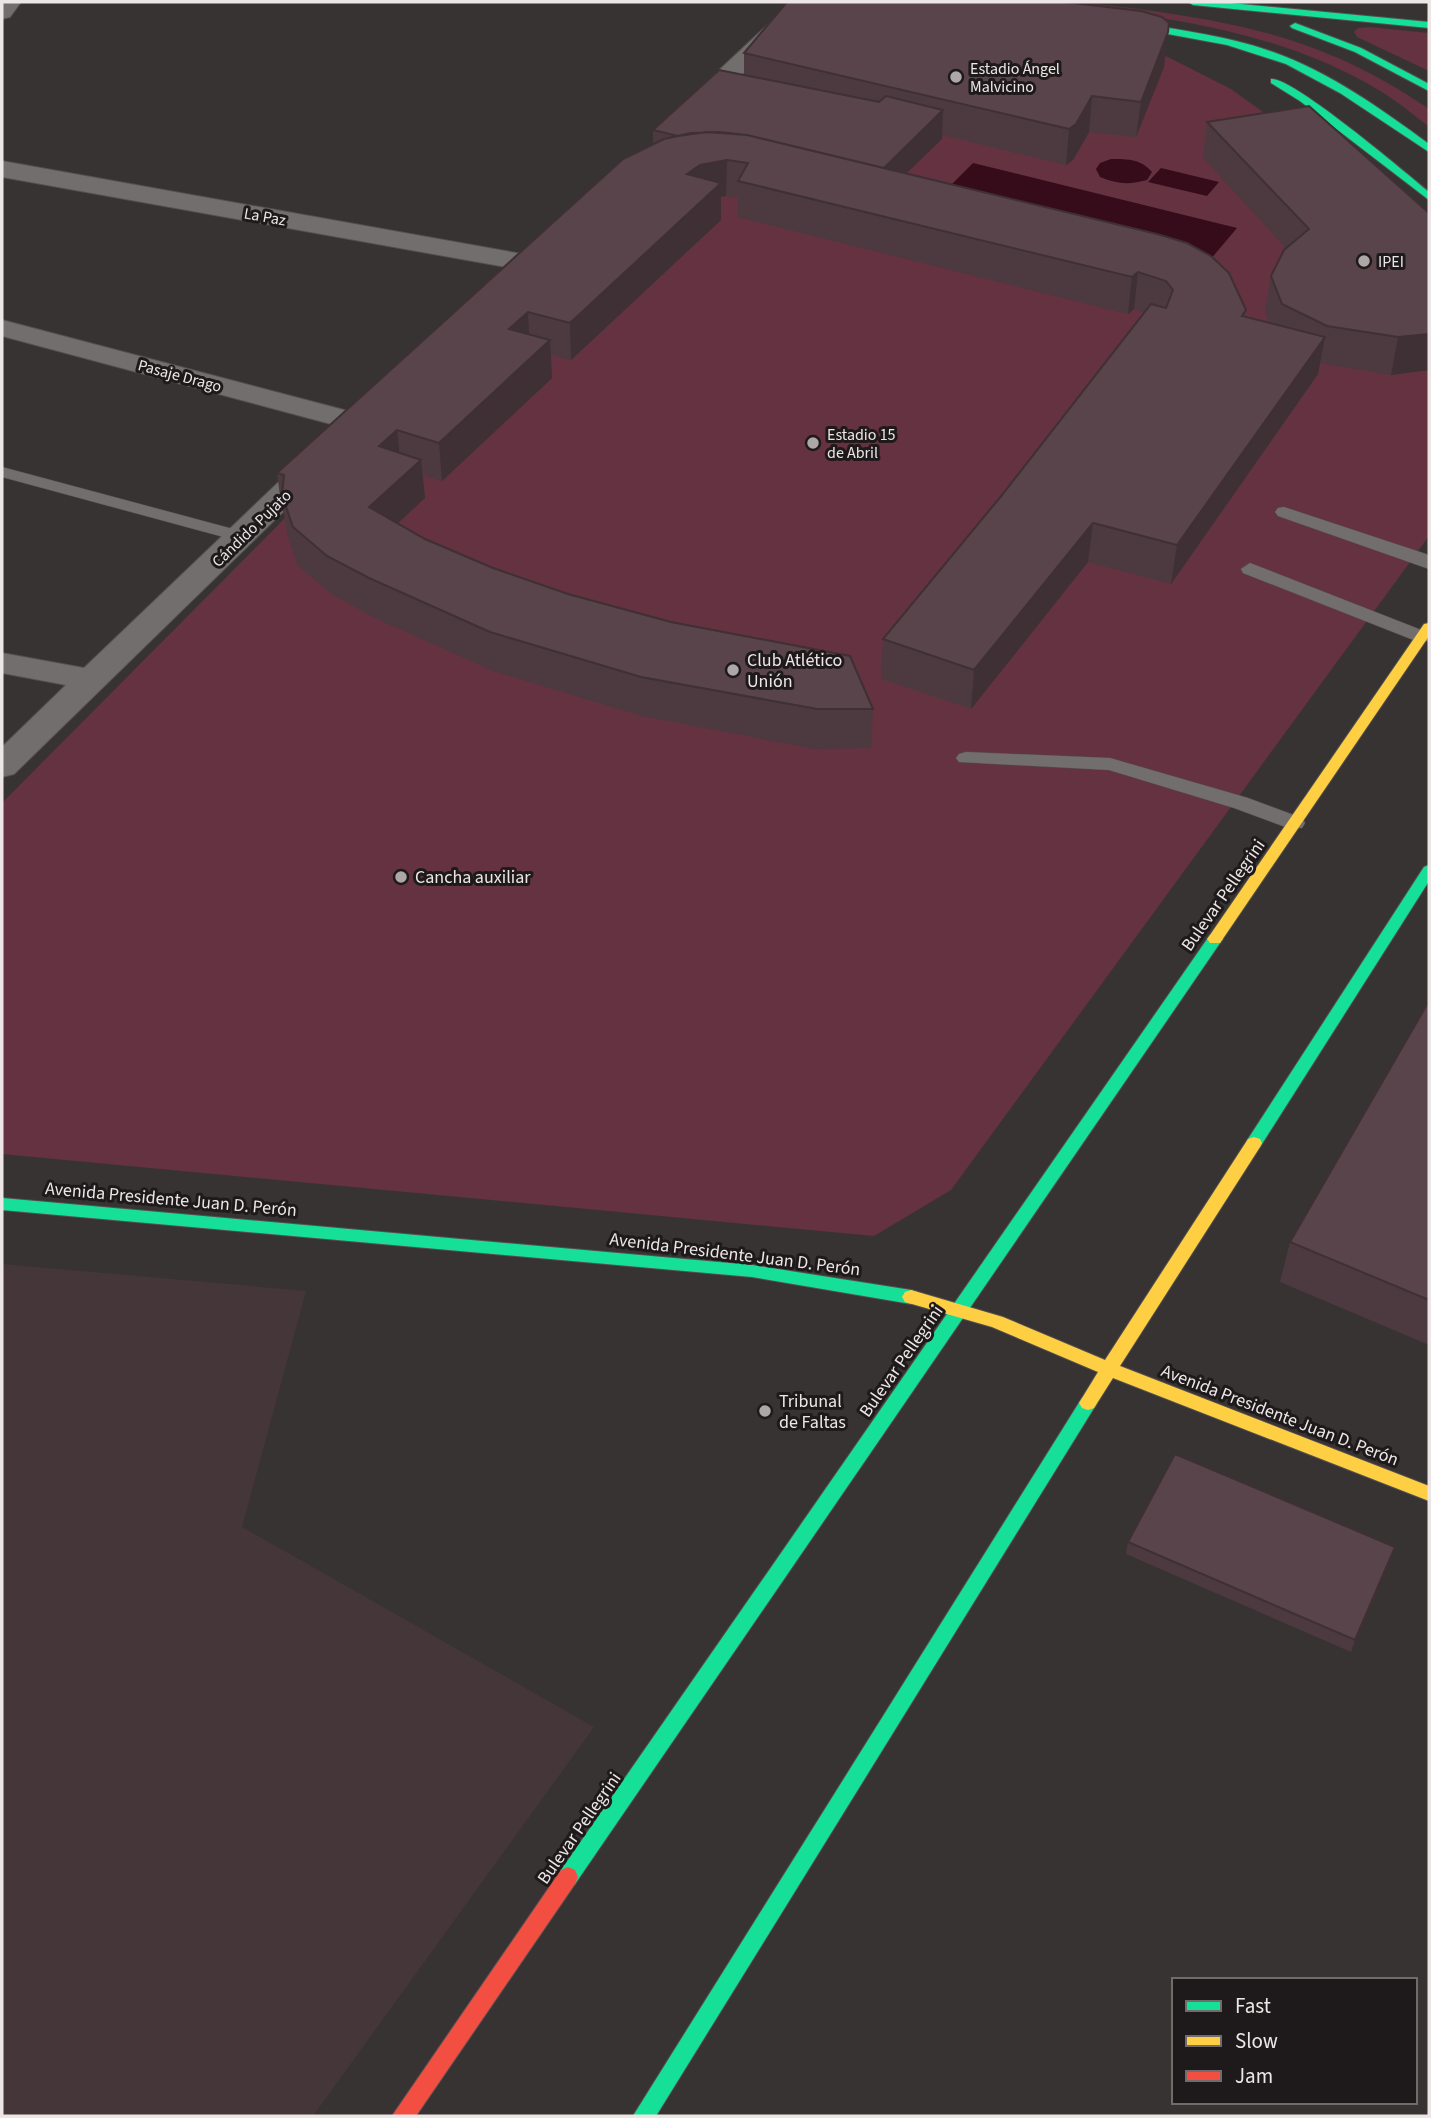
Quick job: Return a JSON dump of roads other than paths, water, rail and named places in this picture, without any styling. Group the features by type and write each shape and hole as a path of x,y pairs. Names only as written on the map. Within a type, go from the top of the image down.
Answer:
{"main road":[{"path":"1193,2 1429,25"},
{"path":"1233,6 1358,50 1429,88"},
{"path":"1103,19 1236,46 1287,61 1382,114 1429,149"},
{"path":"1190,37 1253,67 1304,99 1429,197"},
{"name":"Bulevar Pellegrini","path":"403,2116 1427,634"},
{"path":"644,2116 1109,1369 1429,870"},
{"name":"Avenida Presidente Juan D. Perón","path":"2,1203 752,1271 900,1294 961,1309 1429,1494"}],"street":[{"path":"2,12 9,2"},
{"path":"677,123 805,2"},
{"name":"La Paz","path":"2,169 528,263"},
{"name":"Pasaje Drago","path":"2,328 367,412"},
{"name":"Cándido Pujato","path":"2,766 242,537 367,412"},
{"path":"2,663 92,680"}],"lane":[{"path":"2,472 242,537"},
{"path":"1284,512 1419,558 1429,564"},
{"path":"1250,569 1427,634"},
{"path":"966,758 1110,765 1241,803 1295,824"}],"place":[{"name":"Estadio Ángel Malvicino","path":"956,77"},
{"name":"IPEI","path":"1364,261"},
{"name":"Estadio 15 de Abril","path":"813,443"},
{"name":"Club Atlético Unión","path":"733,670"},
{"name":"Cancha auxiliar","path":"401,877"},
{"name":"Tribunal de Faltas","path":"765,1411"}]}
